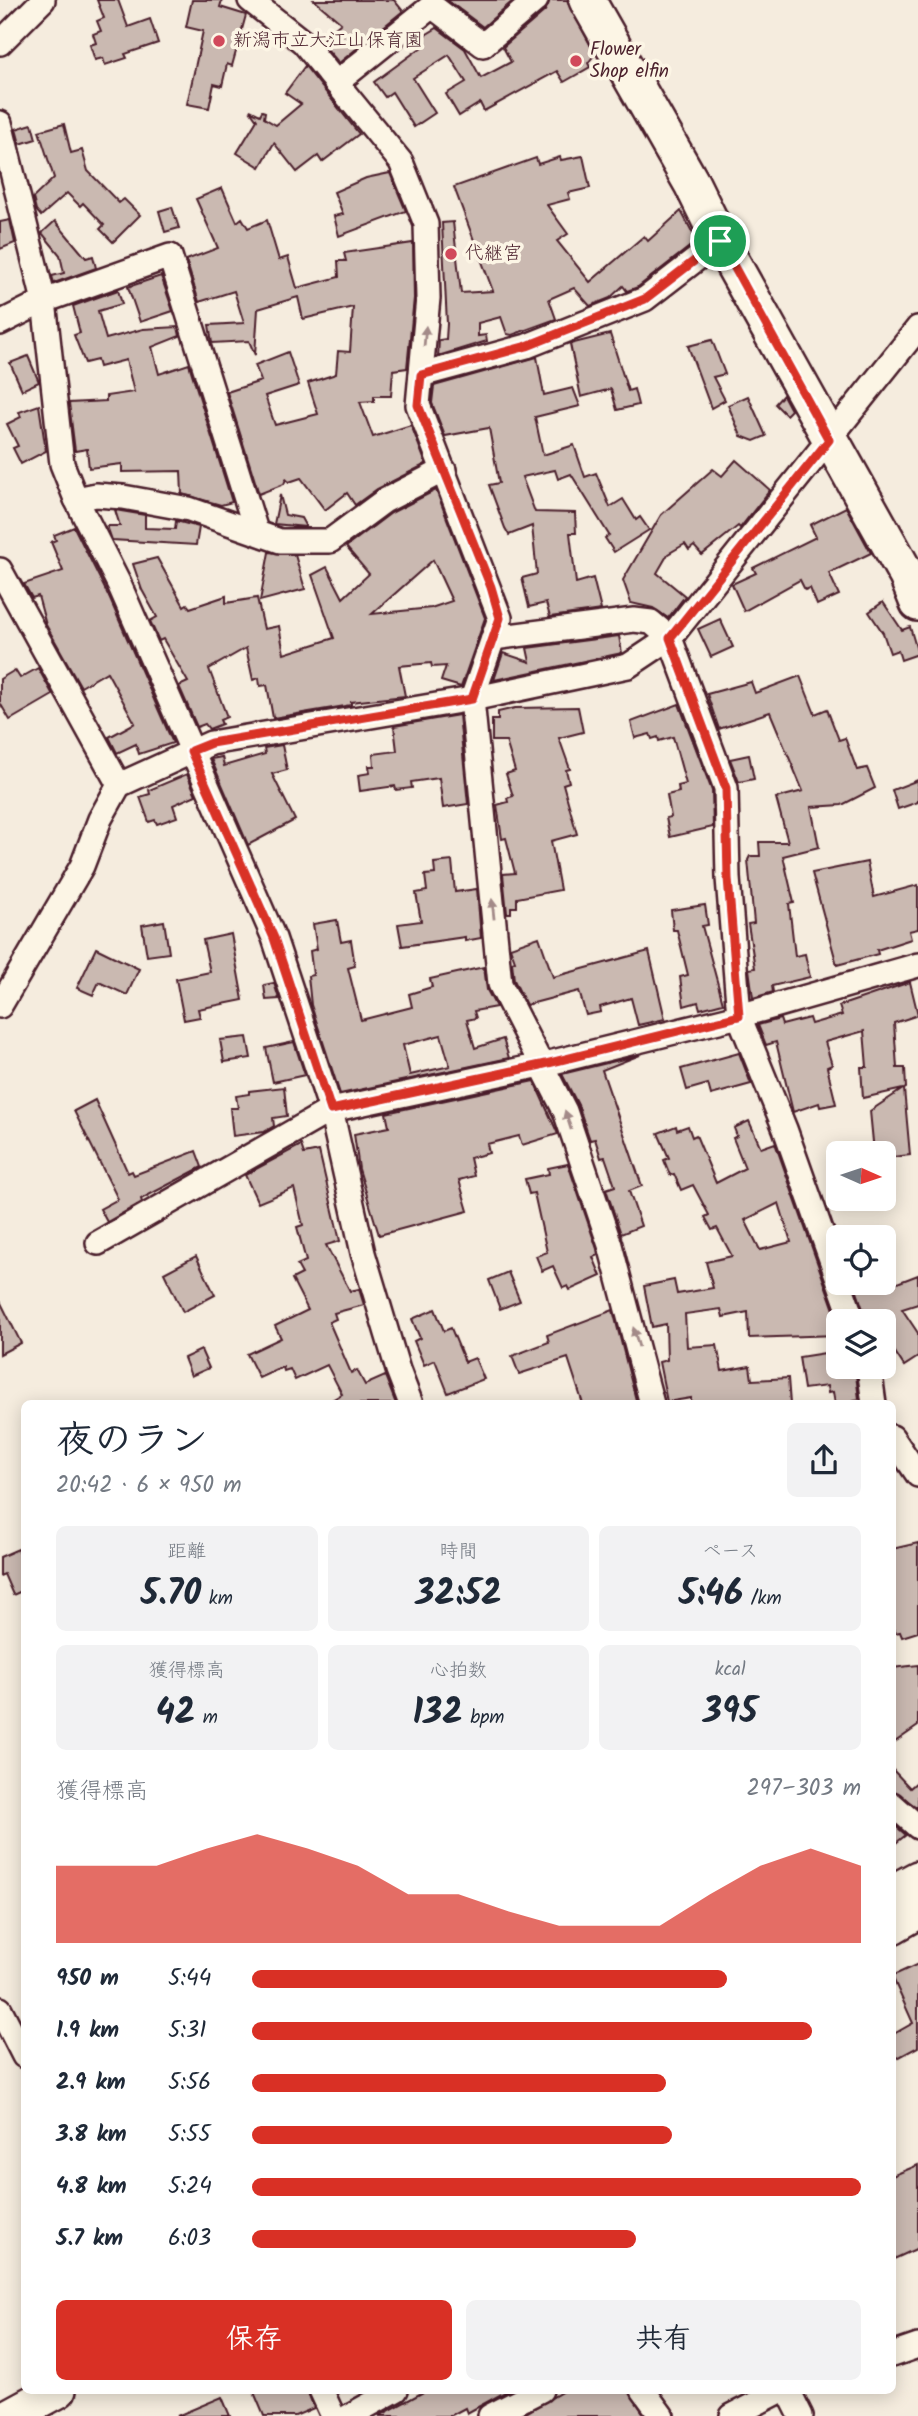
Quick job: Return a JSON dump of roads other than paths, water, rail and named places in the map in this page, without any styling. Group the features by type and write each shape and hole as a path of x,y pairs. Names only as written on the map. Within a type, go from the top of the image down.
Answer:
{"main road":[{"path":"587,0 692,184 720,241 829,440 907,576 918,603"},
{"path":"896,1891 918,1879"},
{"path":"896,1924 918,1912"},
{"path":"0,2396 21,2385"},
{"path":"10,2416 51,2394"}],"street":[{"path":"0,43 43,0"},
{"path":"250,0 303,42 401,162 426,225 428,299 418,405 500,618 472,699 500,984 565,1111 610,1245 651,1400"},
{"path":"336,82 432,6 484,45 536,0"},
{"path":"0,123 44,301 62,464 76,499 119,584 274,938 331,1110 363,1253 409,1400"},
{"path":"421,375 527,346 645,299 720,241"},
{"path":"0,323 44,301 170,256 256,531"},
{"path":"0,1006 82,866 100,818 119,785 211,743 472,699 628,666 670,638 918,328"},
{"path":"76,499 96,495 136,499 189,509 280,541 330,541 384,501 444,470"},
{"path":"0,570 119,785"},
{"path":"493,638 634,620 651,622 670,638 726,788 728,878 739,1016 785,1129 849,1309"},
{"path":"99,1243 331,1110 541,1065 739,1016 918,965"},
{"path":"871,1379 873,1400"},
{"path":"896,1443 918,1475"},
{"path":"896,1808 918,1827"},
{"path":"0,2009 21,2050"},
{"path":"896,2354 918,2346"},
{"path":"323,2394 333,2416"},
{"path":"349,2416 389,2394"},
{"path":"491,2416 533,2394"},
{"path":"646,2394 662,2416"},
{"path":"732,2416 774,2394"},
{"path":"790,2394 801,2416"}],"place":[{"name":"新潟市立大江山保育園","path":"219,41"},
{"name":"Flower Shop elfin","path":"576,61"},
{"name":"代継宮","path":"451,254"}]}
